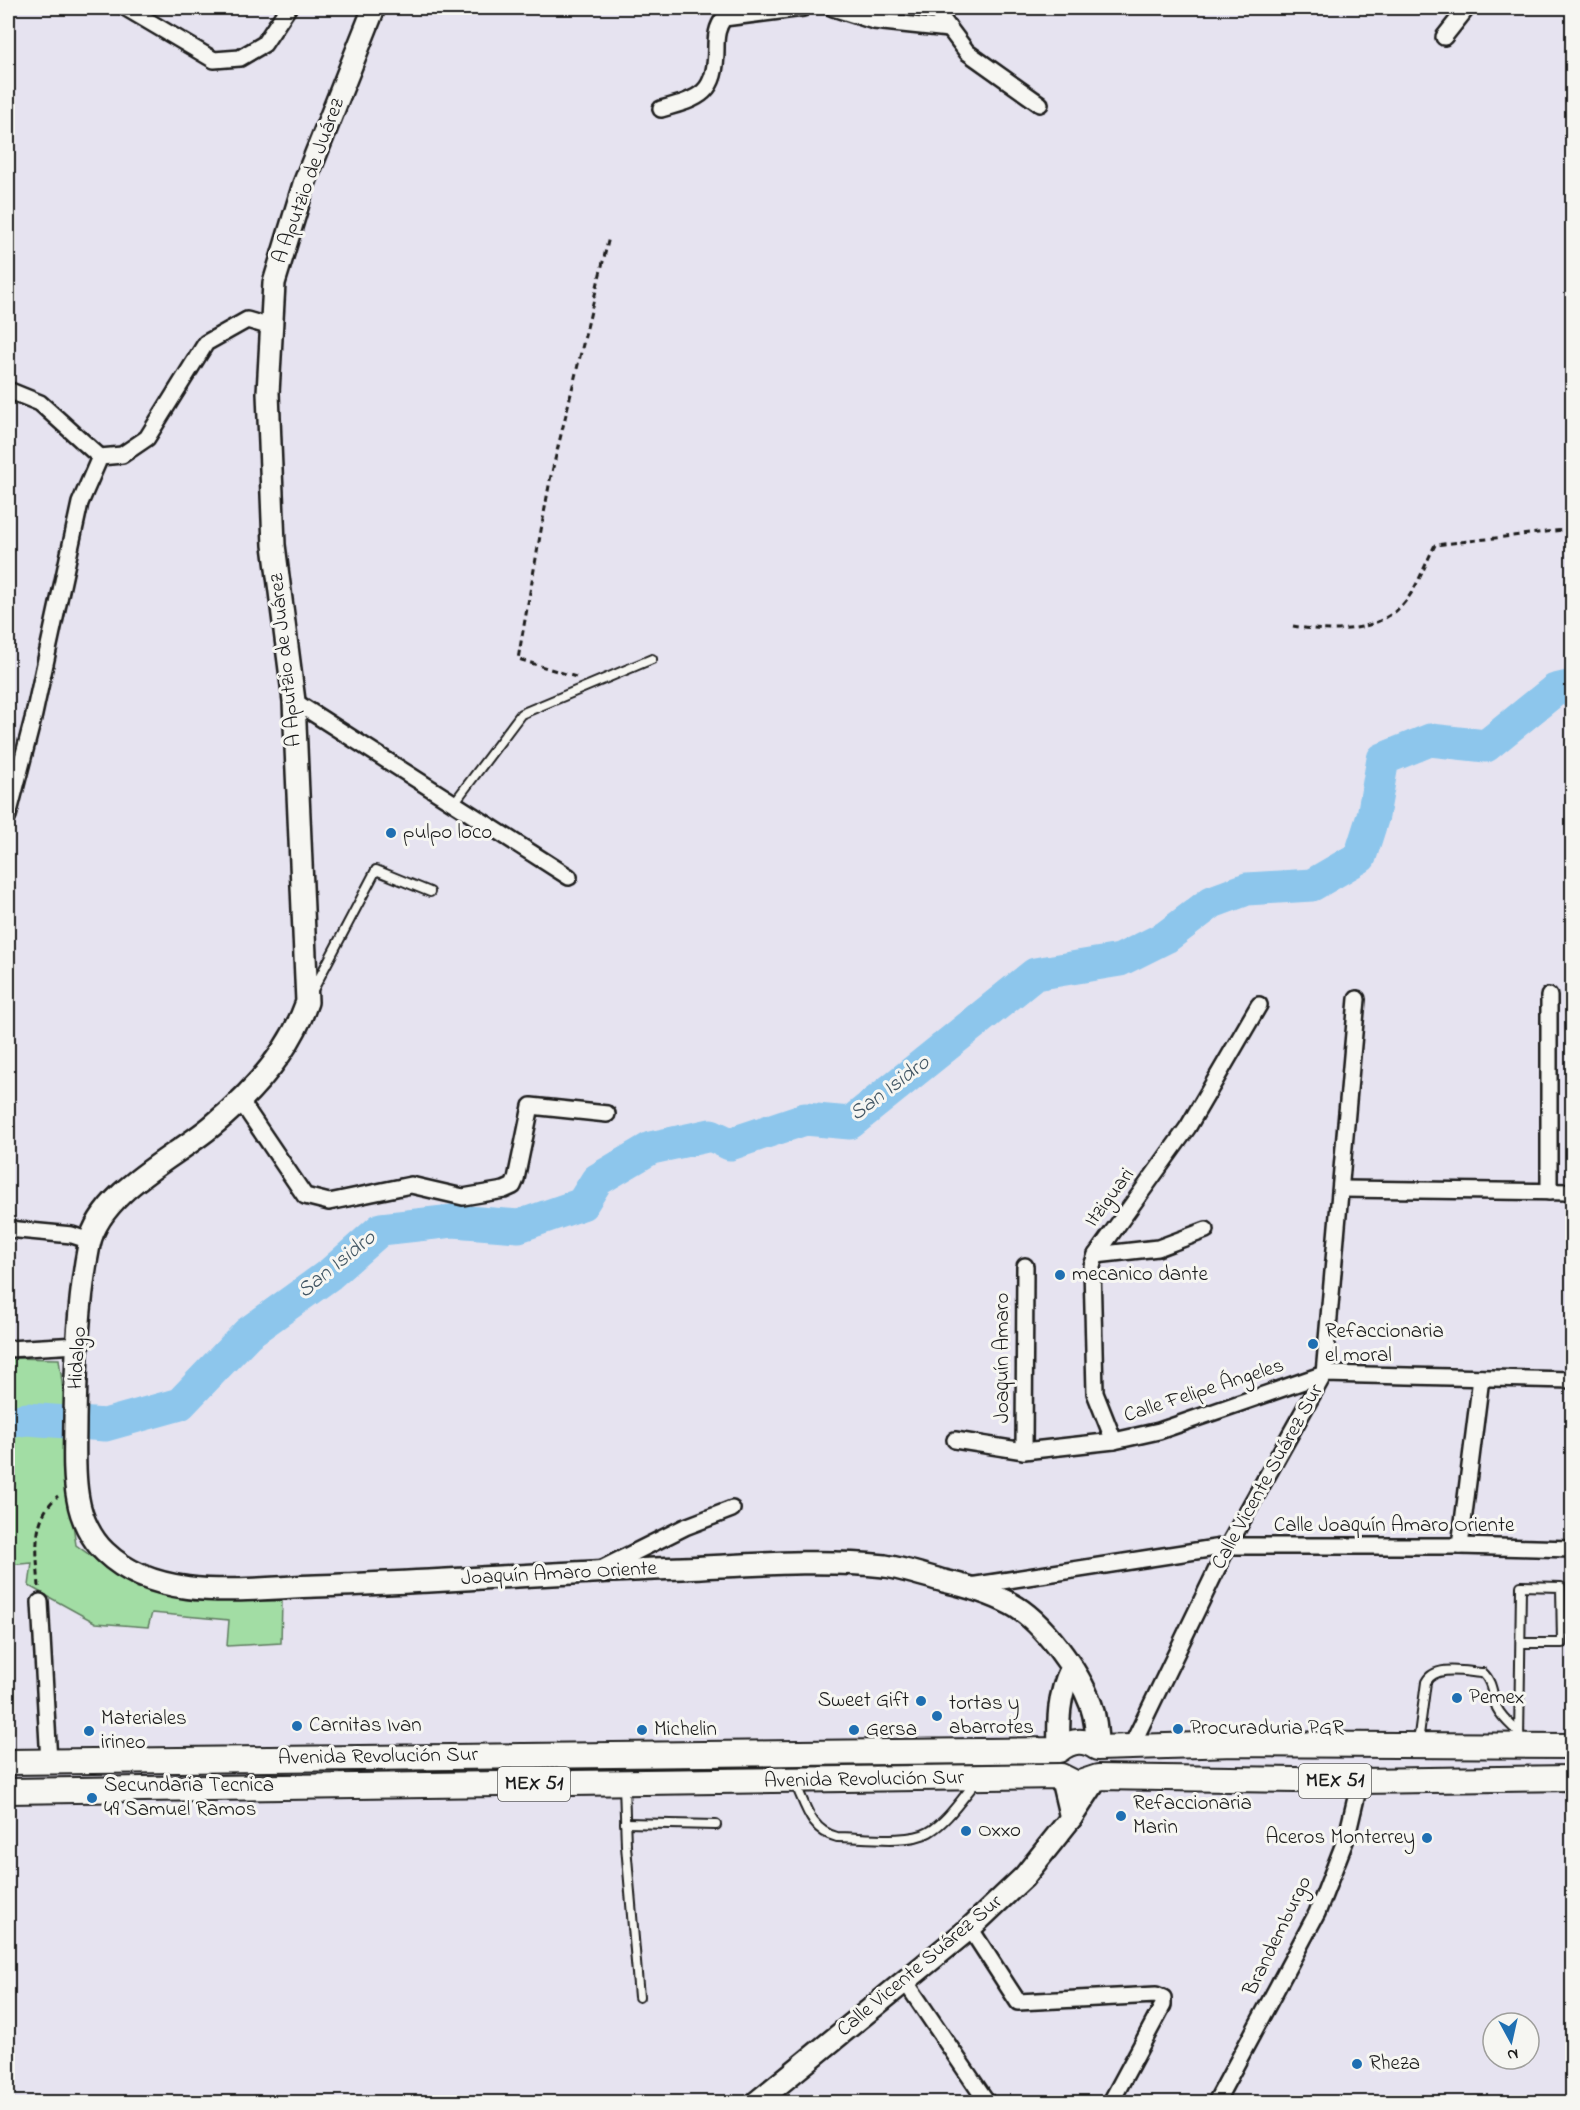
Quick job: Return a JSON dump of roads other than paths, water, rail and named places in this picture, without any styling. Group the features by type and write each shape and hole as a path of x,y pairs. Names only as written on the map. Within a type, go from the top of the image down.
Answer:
{"main road":[{"name":"Avenida Revolución Sur","path":"8,1762 1059,1750 1068,1744 1081,1741 1097,1748 1235,1744 1417,1745 1519,1739 1572,1746"},
{"path":"1097,1748 1102,1765 1098,1778"},
{"path":"1059,1750 1058,1764 1061,1776"},
{"name":"Avenida Revolución Sur","path":"8,1791 1061,1776 1077,1784 1098,1778 1360,1781 1572,1778"}],"street":[{"path":"126,8 214,60 240,58 264,44 288,8"},
{"name":"A Aputzio de Juárez","path":"90,1241 99,1222 129,1185 212,1126 240,1100 285,1047 298,1027 307,1002 294,701 274,545 268,393 271,327 274,283 288,230 374,8"},
{"path":"661,110 693,100 710,85 714,76 717,30 724,18 802,8"},
{"path":"833,8 874,21 950,29"},
{"path":"934,8 967,52 1040,104"},
{"path":"1444,37 1467,8"},
{"path":"8,390 40,403 100,457 122,455 147,438 206,343 248,320 271,327"},
{"path":"8,816 33,719 80,502 100,457"},
{"path":"294,701 569,877"},
{"path":"1549,996 1549,1192"},
{"name":"Calle Vicente Suárez Sur","path":"1131,1747 1228,1546 1324,1374 1357,999"},
{"name":"Itziguari","path":"1114,1441 1095,1393 1092,1266 1096,1255 1188,1127 1260,1005"},
{"path":"240,1100 305,1196 329,1202 411,1185 463,1197 504,1190 513,1186 516,1179 531,1106 607,1114"},
{"path":"1342,1189 1572,1192"},
{"path":"8,1229 72,1235 90,1241"},
{"path":"1096,1255 1158,1248 1206,1230"},
{"name":"Hidalgo","path":"76,1483 77,1351 90,1241"},
{"name":"Joaquín Amaro","path":"1024,1451 1025,1266"},
{"path":"8,1349 77,1351"},
{"path":"1324,1374 1572,1380"},
{"name":"Calle Felipe Ángeles","path":"955,1440 1024,1451 1114,1441 1159,1431 1324,1374"},
{"path":"1460,1546 1481,1378"},
{"name":"Joaquín Amaro Oriente","path":"76,1483 78,1503 90,1533 106,1553 130,1570 162,1582 206,1590 400,1584 598,1571 810,1563 887,1567 967,1586 1014,1605 1049,1637 1071,1669 1091,1707 1097,1748"},
{"path":"598,1571 685,1527 732,1509"},
{"name":"Calle Joaquín Amaro Oriente","path":"967,1586 1228,1546 1460,1546 1572,1549"},
{"path":"40,1602 49,1762"},
{"path":"1059,1750 1058,1710 1062,1686 1071,1669"},
{"path":"1061,1776 1071,1818"},
{"name":"Calle Vicente Suárez Sur","path":"757,2103 970,1928 1024,1877 1071,1818 1098,1778"},
{"name":"Brandemburgo","path":"1216,2103 1317,1913 1347,1836 1360,1781"},
{"path":"970,1928 1018,2002 1156,1995 1163,1998 1163,2005 1111,2103"},
{"path":"905,1981 987,2103"}],"lane":[{"path":"454,803 521,714 652,659"},
{"path":"307,1002 376,870 430,892"},
{"path":"1519,1739 1521,1586 1561,1587 1562,1643 1521,1643"},
{"path":"1417,1745 1426,1682 1429,1676 1436,1671 1483,1673 1488,1677 1500,1712 1519,1739"},
{"path":"794,1780 816,1828 826,1834 837,1837 912,1838 927,1833 939,1825 980,1778"},
{"path":"624,1783 639,1997"},
{"path":"625,1823 716,1825"}],"waterway":[{"name":"San Isidro","path":"8,1422 27,1419 105,1425 180,1404 248,1333 330,1274 381,1229 453,1221 519,1226 582,1204 597,1180 651,1148 711,1135 730,1144 805,1119 850,1123 1035,974 1120,960 1166,937 1212,902 1247,889 1312,885 1360,857 1373,816 1383,759 1430,740 1486,746 1555,690 1572,686"}],"place":[{"name":"pulpo loco","path":"391,833"},
{"name":"mecanico dante","path":"1060,1275"},
{"name":"Refaccionaria el moral","path":"1313,1344"},
{"name":"Pemex","path":"1457,1698"},
{"name":"Sweet Gift","path":"921,1701"},
{"name":"tortas y abarrotes","path":"937,1716"},
{"name":"Carnitas Ivan","path":"297,1726"},
{"name":"Procuraduria PGR","path":"1178,1729"},
{"name":"Michelin","path":"642,1730"},
{"name":"Gersa","path":"854,1730"},
{"name":"Materiales irineo","path":"89,1731"},
{"name":"Secundaria Tecnica 49 Samuel Ramos","path":"92,1798"},
{"name":"Refaccionaria Marìn","path":"1121,1816"},
{"name":"Oxxo","path":"966,1831"},
{"name":"Aceros Monterrey","path":"1427,1838"},
{"name":"Rheza","path":"1357,2064"}]}
